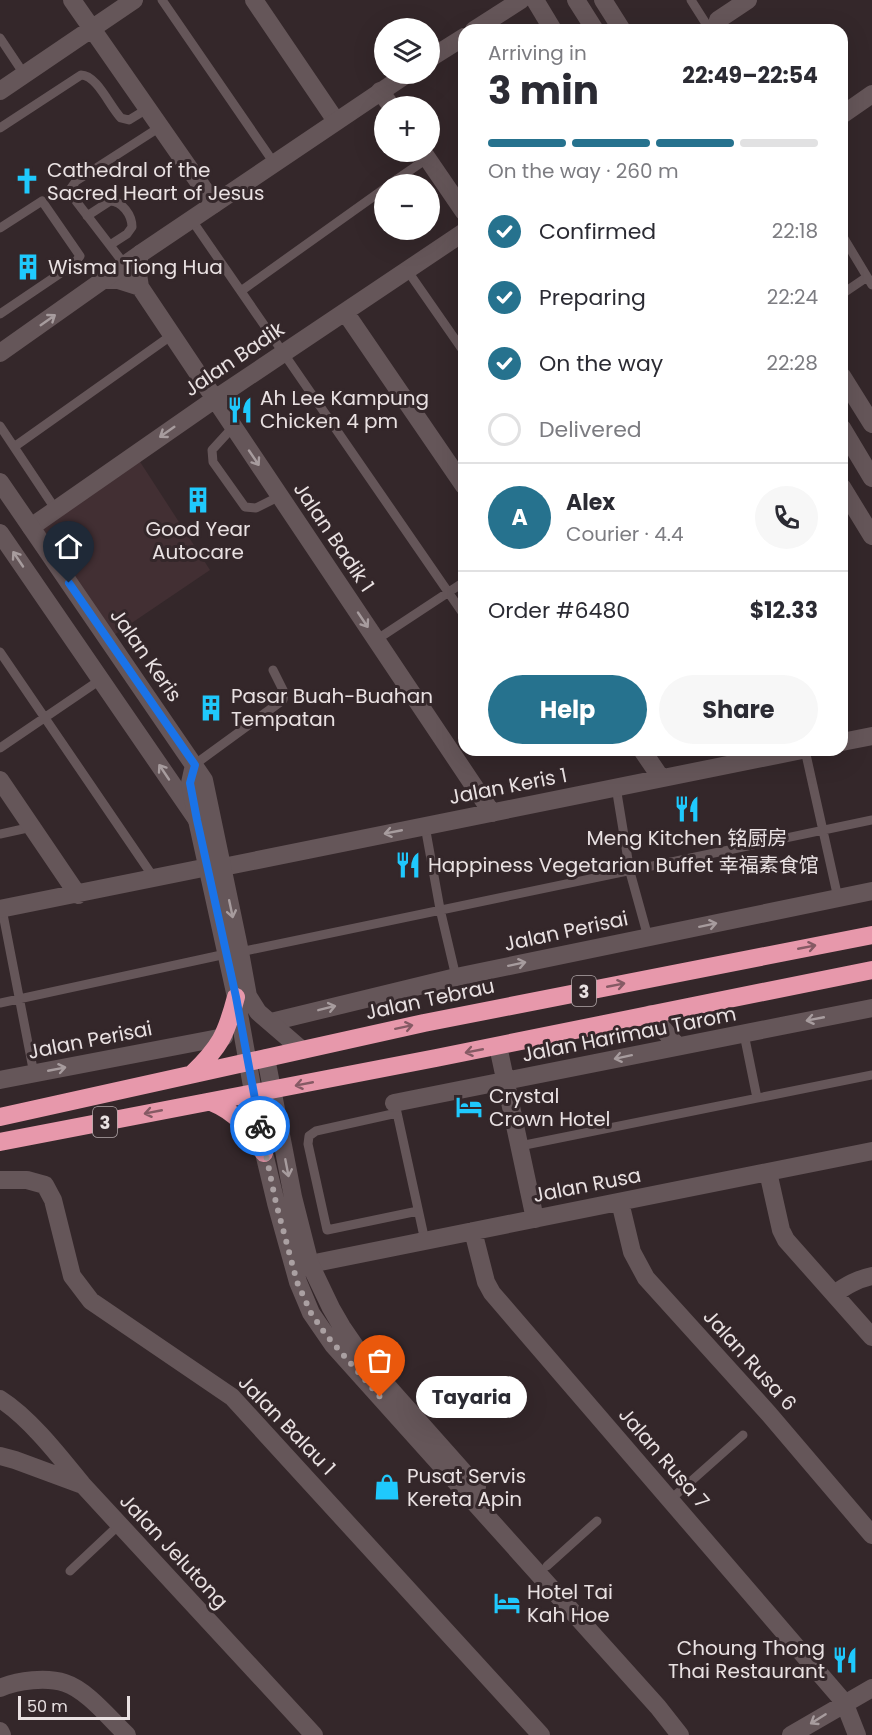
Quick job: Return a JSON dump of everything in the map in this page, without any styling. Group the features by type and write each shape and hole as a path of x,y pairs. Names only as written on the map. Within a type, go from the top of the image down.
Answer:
{"highway":[{"name":"Jalan Tebrau","path":"0,1117 424,1023 872,935"},
{"name":"3","path":"0,1142 498,1046 872,970"},
{"path":"192,1074 216,1050 224,1037 236,997"},
{"path":"211,1101 237,1116 264,1153"}],"street":[{"path":"72,0 214,204"},
{"path":"0,91 134,0"},
{"path":"255,0 336,121"},
{"path":"483,24 521,0"},
{"path":"534,0 550,24"},
{"path":"576,0 591,24"},
{"path":"603,0 618,24"},
{"path":"715,24 748,0"},
{"path":"440,52 458,41"},
{"path":"0,354 140,254 391,84"},
{"path":"380,91 384,96"},
{"path":"848,111 872,94"},
{"path":"431,162 458,203"},
{"name":"Jalan Badik","path":"31,527 215,399 458,236"},
{"path":"103,280 118,280 140,287 137,268 140,254"},
{"name":"Jalan Badik 1","path":"140,287 492,813"},
{"path":"345,312 458,477"},
{"path":"848,386 872,424"},
{"path":"848,438 872,478"},
{"name":"Jalan Keris","path":"0,482 204,780 215,867 233,953 248,996 251,1004 303,1050"},
{"path":"848,497 872,536"},
{"path":"0,533 197,820"},
{"path":"848,741 872,736"},
{"path":"646,756 661,778"},
{"name":"Jalan Keris 1","path":"1,909 492,813 760,756"},
{"name":"Jalan Keris","path":"195,765 190,783 197,820 215,867"},
{"path":"0,780 78,895"},
{"name":"Jalan Perisai","path":"271,1022 456,977 872,891"},
{"name":"Jalan Keris","path":"233,953 236,997 248,1062 263,1091"},
{"name":"Jalan Harimau Tarom","path":"396,1108 677,1046 872,1008"},
{"path":"651,1014 677,1046"},
{"name":"Jalan Perisai","path":"0,1080 224,1037"},
{"path":"498,1046 536,1219"},
{"path":"266,1058 263,1091 264,1153 288,1253 297,1282 311,1313 326,1335 658,1707 680,1735"},
{"path":"263,1091 310,1264 342,1327 366,1362 665,1698 694,1735"},
{"name":"Jalan Rusa","path":"310,1264 872,1151"},
{"path":"768,1172 781,1230 786,1240 872,1337"},
{"name":"Jalan Balau 1","path":"0,1180 27,1180 45,1185 53,1200 72,1276 91,1301 232,1397 541,1735"},
{"name":"Jalan Rusa 6","path":"620,1202 633,1252 646,1278 769,1414 872,1535"},
{"name":"Jalan Rusa 7","path":"473,1231 486,1282 492,1293 844,1702"},
{"path":"834,1294 845,1286 872,1276"},
{"name":"Jalan Jelutong","path":"0,1399 47,1443 82,1484 314,1735"},
{"path":"0,1456 82,1484"},
{"path":"0,1688 32,1680 65,1683 84,1694 127,1735"},
{"path":"791,1735 844,1702 872,1688"},
{"path":"844,1702 856,1735"}],"lane":[{"path":"162,0 274,163"},
{"path":"691,0 713,24"},
{"path":"0,38 24,74"},
{"path":"0,128 81,75 86,74 93,79 121,118 129,120 147,109"},
{"path":"125,265 87,216 73,196 71,188 73,184 160,127"},
{"path":"402,174 417,162"},
{"path":"241,291 374,196"},
{"path":"0,228 42,201 80,256 74,264 0,314"},
{"path":"87,216 110,201 121,205 130,218 132,227 127,234 110,245"},
{"path":"191,219 458,606"},
{"path":"848,245 870,281 848,291"},
{"path":"407,270 458,343"},
{"path":"14,447 172,335"},
{"path":"0,426 56,510"},
{"path":"233,427 212,450 213,462 245,507 252,509 280,496"},
{"path":"376,640 458,586"},
{"path":"0,652 154,878"},
{"path":"195,765 283,700 284,692 273,670"},
{"path":"0,748 100,680"},
{"path":"804,756 838,898"},
{"path":"616,787 630,872 648,938"},
{"path":"0,1003 872,820"},
{"path":"425,826 440,909 456,977"},
{"path":"0,834 32,827"},
{"path":"1,909 21,999 34,1074"},
{"path":"744,1034 757,1098"},
{"path":"520,1146 872,1075"},
{"path":"418,1210 327,1230 308,1144 309,1136 316,1131 396,1108 418,1210 424,1241"},
{"path":"670,1499 743,1435"},
{"path":"547,1566 597,1521"},
{"path":"70,1571 120,1524"}],"shaded area":[{"path":"135,454 210,570 108,639 31,527"}],"way so far":[{"path":"260,1126 264,1153 297,1282 311,1313 333,1345 380,1397"}],"place":[{"name":"Cathedral of the Sacred Heart of Jesus","path":"27,181"},
{"name":"Wisma Tiong Hua","path":"28,267"},
{"name":"Ah Lee Kampung Chicken 4 pm","path":"240,410"},
{"name":"Good Year Autocare","path":"198,500"},
{"name":"Pasar Buah-Buahan Tempatan","path":"211,708"},
{"name":"Meng Kitchen 铭厨房","path":"687,809"},
{"name":"Happiness Vegetarian Buffet 幸福素食馆","path":"408,865"},
{"name":"Crystal Crown Hotel","path":"469,1107"},
{"name":"Tayaria","path":"380,1397"},
{"name":"Pusat Servis Kereta Apin","path":"387,1487"},
{"name":"Hotel Tai Kah Hoe","path":"507,1603"},
{"name":"Choung Thong Thai Restaurant","path":"845,1660"}],"route":[{"path":"69,583 195,765 190,783 236,997 260,1126"}]}
